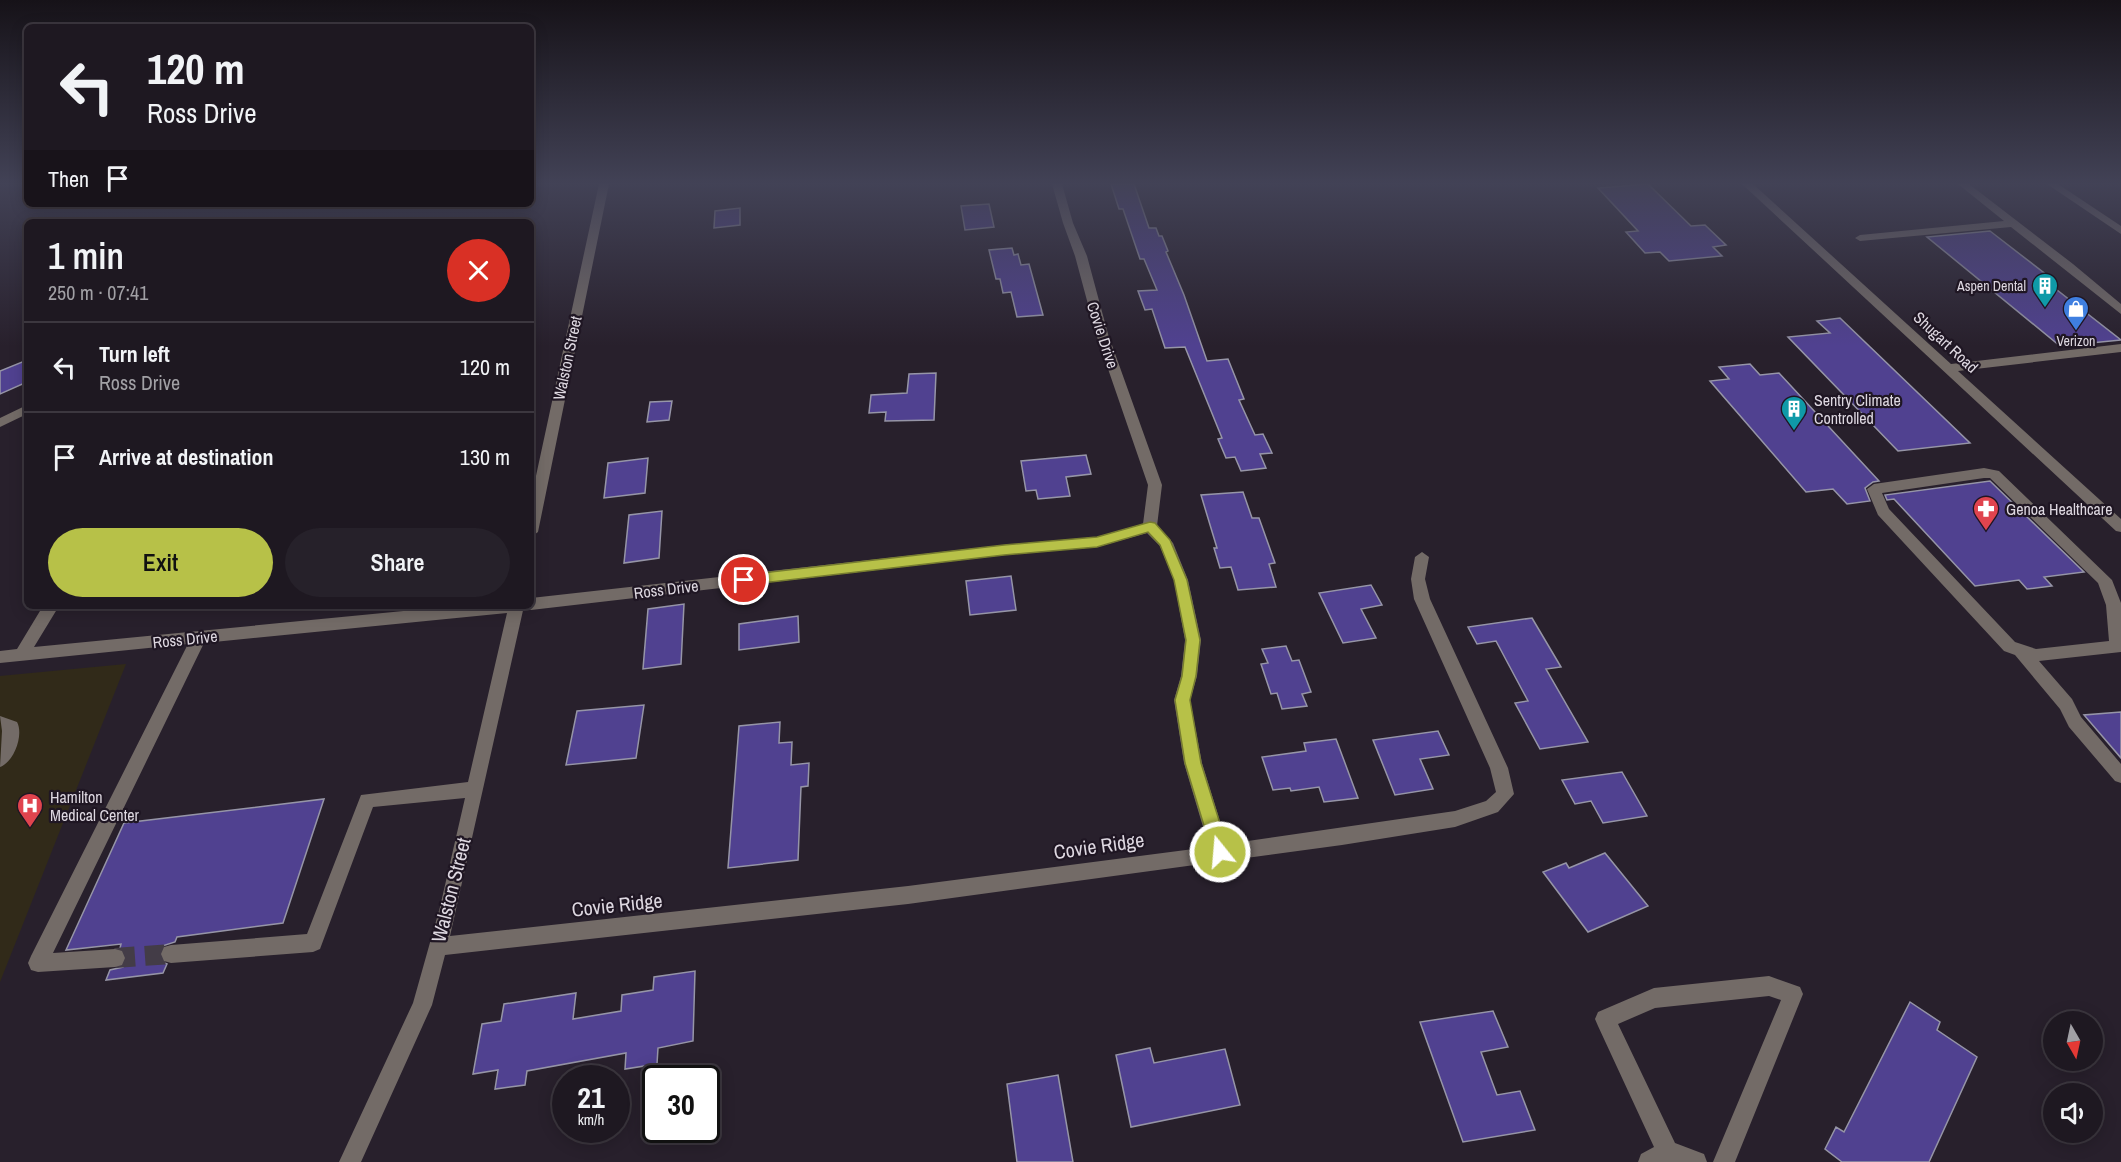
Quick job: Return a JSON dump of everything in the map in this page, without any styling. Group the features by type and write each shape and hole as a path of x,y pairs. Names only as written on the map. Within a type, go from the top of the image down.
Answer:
{"street":[{"name":"Walston Street","path":"534,518 593,238"},
{"name":"Covie Drive","path":"1074,238 1102,333 1155,485 1150,527"},
{"name":"Shugart Road","path":"1806,238 2121,527"},
{"path":"2033,238 2121,310"},
{"path":"1949,368 2121,348"},
{"path":"0,423 24,411"},
{"path":"1984,473 1994,474 2105,580 2114,605 2119,645 2036,655 2010,647 1883,512 1874,489 1984,473"},
{"path":"1150,527 1166,543 1181,580 1193,640 1189,676 1182,700 1193,763 1220,852"},
{"name":"Ross Drive","path":"534,604 1004,550 1097,542 1150,527"},
{"name":"Covie Ridge","path":"438,947 908,895 1342,837 1455,819 1492,807 1504,794 1499,768 1422,599 1418,579 1422,557"},
{"path":"21,656 49,609"},
{"name":"Ross Drive","path":"0,657 485,609"},
{"name":"Walston Street","path":"350,1162 422,1005 475,789 514,609"},
{"path":"115,958 38,963 199,638"},
{"path":"2020,650 2066,704 2075,722 2121,776"},
{"path":"0,723 11,727 6,753 0,760"},
{"path":"171,954 313,943 367,800 475,789"},
{"path":"1696,1162 1681,1154 1658,1157 1605,1019 1654,998 1769,986 1793,994 1724,1162"}],"shaded area":[{"name":"Hamilton Medical Center","path":"126,664 0,982 0,676"}],"building":[{"path":"1133,238 1163,238 1207,361 1228,359 1244,399 1239,400 1255,435 1263,434 1272,453 1260,454 1266,468 1241,471 1235,457 1226,458 1218,439 1222,438 1185,347 1165,348 1152,309 1145,310 1138,291 1157,290 1144,259 1140,259"},
{"path":"1632,238 1719,238 1726,245 1713,247 1722,256 1669,261 1660,252 1645,253"},
{"path":"1928,238 1999,238 2052,279 2043,279 2121,340 2060,346"},
{"path":"1012,248 1014,255 1018,254 1021,265 1029,264 1043,315 1017,317 1011,292 1003,293 1000,279 996,279 989,250"},
{"path":"1840,318 1970,443 1898,451 1788,337 1830,333 1817,321"},
{"path":"24,361 24,383 0,394 0,371"},
{"name":"Sentry Climate Controlled","path":"1750,364 1760,375 1779,373 1879,481 1865,488 1870,501 1847,504 1833,489 1806,492 1710,381 1729,379 1719,367"},
{"path":"936,373 934,420 885,421 886,412 869,413 871,395 907,393 909,374"},
{"path":"672,401 669,420 647,422 650,402"},
{"path":"1086,455 1091,474 1066,477 1070,496 1038,499 1036,490 1026,491 1021,461"},
{"path":"648,458 645,493 604,498 608,463"},
{"name":"Genoa Healthcare","path":"1990,481 2084,572 2044,577 2052,586 2027,589 2019,580 1975,586 1894,499 1887,500 1885,495"},
{"path":"1243,492 1252,518 1259,518 1275,563 1269,564 1276,587 1238,590 1231,567 1220,568 1214,548 1217,548 1201,495"},
{"path":"662,511 659,558 624,563 629,515"},
{"path":"1011,576 1016,610 970,615 966,581"},
{"path":"1371,585 1382,605 1361,609 1376,638 1343,643 1319,593"},
{"path":"684,604 681,664 643,669 648,609"},
{"path":"798,616 799,642 739,650 739,624"},
{"path":"1532,618 1561,667 1546,669 1588,742 1540,749 1515,703 1528,701 1496,641 1477,644 1468,627"},
{"path":"1286,646 1292,661 1299,660 1311,692 1302,694 1307,706 1282,709 1277,693 1271,694 1261,664 1268,663 1262,649"},
{"path":"644,705 636,758 566,765 577,711"},
{"path":"2121,712 2121,758 2084,715"},
{"path":"780,722 779,743 792,742 791,765 809,763 808,786 801,787 798,860 728,868 739,726"},
{"path":"1438,731 1449,755 1420,759 1433,789 1395,795 1373,740"},
{"path":"1336,739 1358,798 1324,802 1319,787 1291,791 1290,788 1273,790 1262,757 1306,751 1304,743"},
{"path":"1622,772 1647,816 1603,823 1591,801 1575,804 1562,780"},
{"path":"324,799 283,923 177,937 175,942 162,946 159,953 162,962 167,964 163,973 106,980 110,970 123,967 127,959 124,950 120,948 121,944 66,950 124,823"},
{"path":"1605,853 1648,906 1588,932 1543,872 1566,863 1569,868"},
{"path":"695,971 693,1041 658,1048 657,1064 630,1068 630,1065 625,1065 626,1053 527,1071 525,1085 495,1089 498,1070 473,1074 482,1024 501,1021 504,1004 576,993 573,1019 621,1011 622,995 653,990 654,977"},
{"path":"1910,1002 1940,1022 1937,1030 1977,1057 1929,1162 1842,1162 1825,1149 1836,1127 1844,1132"},
{"path":"1493,1011 1508,1047 1481,1052 1497,1095 1520,1091 1535,1130 1463,1142 1420,1022"},
{"path":"1150,1048 1154,1063 1225,1049 1240,1105 1131,1127 1116,1055"},
{"path":"1058,1075 1073,1162 1017,1162 1007,1084"}],"tunnel":[{"path":"115,958 171,954"}],"place":[{"name":"Aspen Dental","path":"2045,309"},
{"name":"Verizon","path":"2076,332"},
{"name":"Sentry Climate Controlled","path":"1794,432"},
{"name":"Genoa Healthcare","path":"1986,532"},
{"name":"Hamilton Medical Center","path":"30,829"}],"route":[{"path":"744,580 1004,550 1097,542 1150,527 1166,543 1181,580 1193,640 1189,676 1182,700 1193,763 1220,852"}]}
